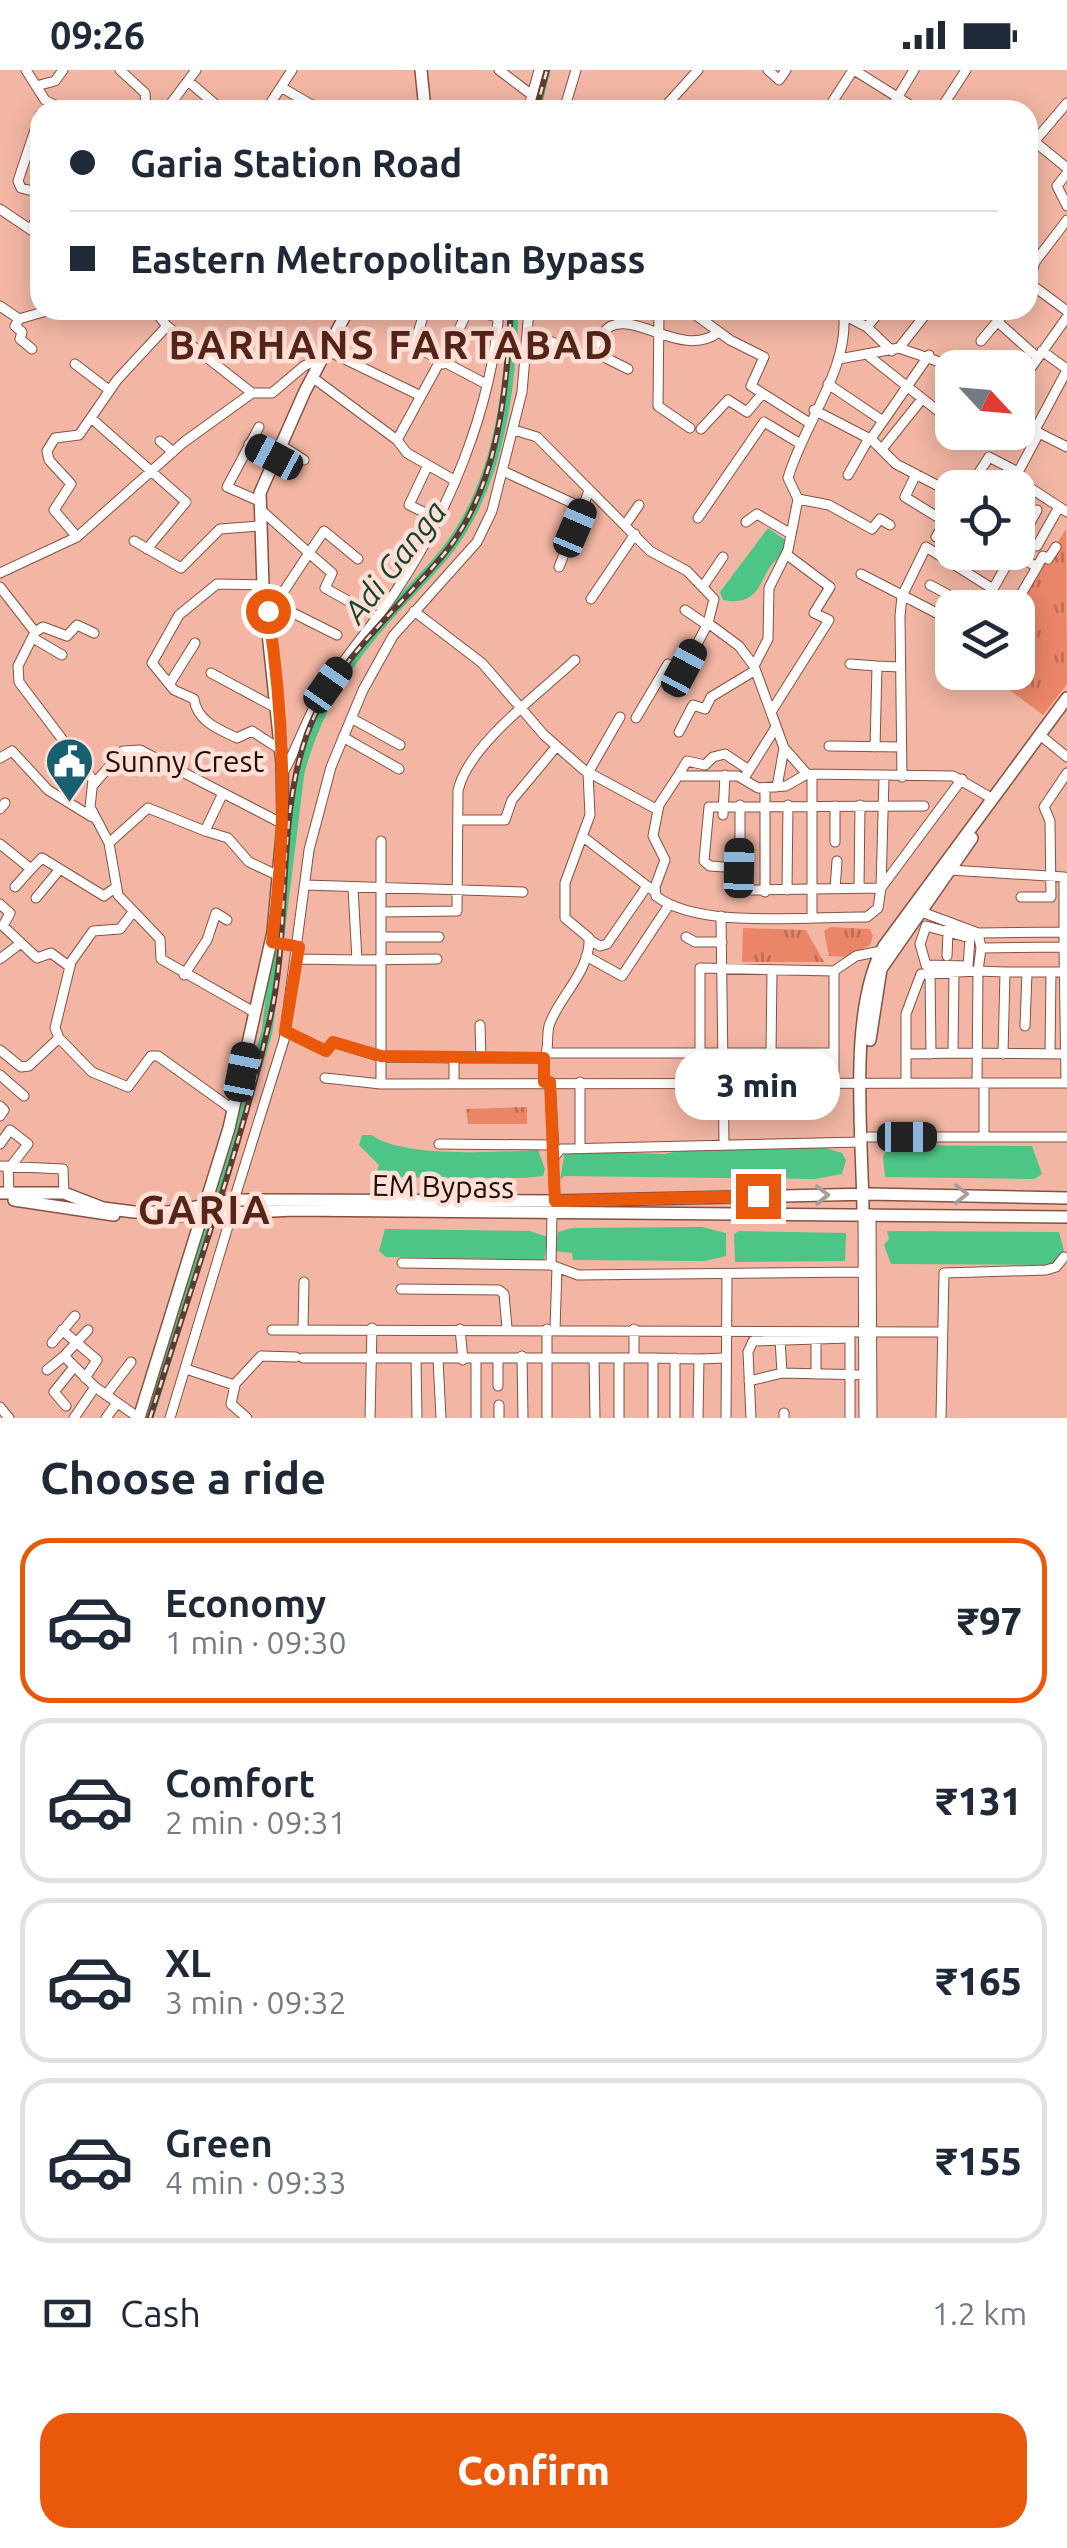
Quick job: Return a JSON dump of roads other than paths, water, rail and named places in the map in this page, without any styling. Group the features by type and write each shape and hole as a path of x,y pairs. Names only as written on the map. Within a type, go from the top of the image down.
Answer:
{"main road":[{"path":"421,70 424,100"},
{"path":"139,1418 206,1210 272,942 283,824 282,775 271,603 263,584 259,504 279,444 343,320"},
{"path":"866,1083 874,997 882,969 916,910 1043,738 1067,698"},
{"path":"867,1214 864,1002 881,951 950,870 993,799 1067,710"},
{"path":"3,1195 64,1192 116,1211 169,1212 230,1207 554,1207 867,1194 1067,1198"},
{"path":"3,1195 103,1215 206,1210"},
{"name":"EM Bypass","path":"554,1207 1067,1218"}],"street":[{"path":"26,70 40,100"},
{"path":"36,86 55,81 64,70"},
{"path":"120,70 145,93 146,100"},
{"path":"174,100 196,70"},
{"path":"277,70 309,100"},
{"path":"499,70 532,95"},
{"path":"531,100 539,70"},
{"path":"567,100 576,70"},
{"path":"671,100 698,70"},
{"path":"768,70 779,80 786,70"},
{"path":"834,100 853,70 901,100"},
{"path":"898,98 914,70"},
{"path":"946,100 966,70"},
{"path":"272,100 286,78"},
{"path":"188,81 209,100"},
{"path":"1038,138 1067,104"},
{"path":"30,140 19,185 30,189"},
{"path":"1038,151 1067,170 1057,186 1067,206"},
{"path":"0,208 30,229"},
{"path":"1038,259 1062,236 1067,220"},
{"path":"1035,360 1067,314 1038,291"},
{"path":"0,306 19,319"},
{"path":"30,316 19,319 15,326 22,332 20,339 32,349"},
{"path":"163,320 252,393"},
{"path":"423,320 414,346 486,384"},
{"path":"397,440 463,320"},
{"path":"282,775 320,696 392,597 438,519 486,384 497,320"},
{"path":"170,1418 285,1031 319,810 342,737 393,636 478,542 505,472 529,320"},
{"path":"660,320 658,406 695,428 728,400 748,412 762,394"},
{"path":"703,320 763,355 752,386 808,422"},
{"path":"680,732 693,704 704,710 711,698 754,668 768,639 769,588 786,554 798,499 788,478 799,443 839,358 843,320"},
{"path":"857,320 896,350"},
{"path":"868,327 873,320"},
{"path":"896,350 921,320"},
{"path":"981,341 999,322 1039,354 1067,370 1018,470"},
{"path":"528,333 586,355 612,326 627,325 662,338 701,340 719,332"},
{"path":"76,537 54,510 70,484 49,460 48,451 56,438 79,435 109,390 168,326"},
{"path":"839,358 896,350 935,358"},
{"path":"592,352 628,369"},
{"path":"0,573 76,537 173,452 252,393 272,393 323,354 421,396"},
{"path":"848,476 928,355"},
{"path":"870,356 935,409"},
{"path":"75,364 109,390"},
{"path":"312,378 397,440 406,453 454,480"},
{"path":"828,384 883,421"},
{"path":"882,449 922,399"},
{"path":"814,410 869,440 896,464 935,484"},
{"path":"91,418 186,503 147,548"},
{"path":"698,518 764,422 799,443"},
{"path":"218,497 227,488 259,427"},
{"path":"514,430 537,437 650,551 704,585 714,599 708,624 684,668 668,664 636,718"},
{"path":"1037,431 1066,444"},
{"path":"160,441 173,452"},
{"path":"249,444 274,457"},
{"path":"279,444 304,460"},
{"path":"981,470 989,457 1004,470"},
{"path":"428,465 409,505 438,519"},
{"path":"505,472 584,508"},
{"path":"916,474 905,497 935,515"},
{"path":"227,488 259,504 332,573 325,588 377,617"},
{"path":"559,566 589,491"},
{"path":"1035,492 1063,510 1037,546"},
{"path":"798,499 829,505 872,529 880,519 890,525"},
{"path":"625,524 639,504"},
{"path":"746,522 757,514 791,534"},
{"path":"134,541 182,568 220,529 260,526"},
{"path":"338,635 271,603 324,532 358,559"},
{"path":"591,599 635,534"},
{"path":"1024,590 1056,547"},
{"path":"902,777 902,596 926,548 935,553"},
{"path":"771,712 829,620 814,614 830,587 786,554"},
{"path":"704,585 723,557"},
{"path":"964,570 993,589 1004,570"},
{"path":"861,574 935,612"},
{"path":"263,584 217,584 179,614 152,663 174,690 194,699 199,716 215,727 236,738 252,731 281,750"},
{"path":"930,585 939,590"},
{"path":"0,587 34,635 62,654"},
{"path":"392,597 474,656 556,746 588,773 658,810"},
{"path":"685,610 739,646 754,668 784,748 810,776 812,916"},
{"path":"94,633 78,625 67,636 43,627 34,635 18,666 19,682 94,784"},
{"path":"170,683 195,642"},
{"path":"381,912 455,914 460,783 482,744 575,660"},
{"path":"850,664 900,668"},
{"path":"875,747 877,666"},
{"path":"211,673 278,709"},
{"path":"620,717 588,773 591,808 562,905 565,918 590,941 607,944 651,890 665,866 653,836 658,810 688,761 705,765 712,757 725,754 747,774 752,787 771,788 810,776 962,779 993,799"},
{"path":"350,718 400,745"},
{"path":"747,774 776,727"},
{"path":"342,737 399,769"},
{"path":"1043,738 1067,757"},
{"path":"459,820 505,820 512,800 556,746"},
{"path":"829,746 901,747"},
{"path":"92,817 90,798 94,784 131,748 283,824"},
{"path":"764,892 765,804 784,748"},
{"path":"0,758 12,751 48,790 92,817 109,843 122,902 160,938 160,959 254,1012"},
{"path":"1021,897 1051,898 1050,817 1044,807 1067,773"},
{"path":"678,776 747,774"},
{"path":"723,811 725,776"},
{"path":"582,836 669,905 688,913 867,917 878,908 881,888 884,777"},
{"path":"881,888 962,779"},
{"path":"206,831 223,793"},
{"path":"739,868 704,862 705,811 765,804 924,806"},
{"path":"740,805 740,890 881,888"},
{"path":"788,805 788,890"},
{"path":"859,888 860,805"},
{"path":"835,806 835,842"},
{"path":"109,843 148,808 222,834 252,864 279,876"},
{"path":"381,1084 382,841"},
{"path":"0,844 31,869"},
{"path":"15,887 42,858 104,896 116,887"},
{"path":"835,889 837,861"},
{"path":"36,898 60,870"},
{"path":"326,1078 381,1084 1066,1083 1066,877 950,870"},
{"path":"305,885 523,892"},
{"path":"353,888 357,960"},
{"path":"0,904 10,914 3,926 37,958 51,954 70,968"},
{"path":"586,956 622,976 669,905"},
{"path":"916,910 948,928 970,938 968,966 926,965 920,944 926,926 948,928 978,933 1064,932"},
{"path":"133,912 120,929 98,929 89,935 70,968 55,1022 58,1038 92,1072 128,1087 152,1056 158,1056 232,1109"},
{"path":"184,975 206,940 216,914 227,920"},
{"path":"721,916 724,1144"},
{"path":"948,928 948,956"},
{"path":"978,933 978,1055 984,1136"},
{"path":"381,937 438,937"},
{"path":"686,937 695,942 722,942"},
{"path":"548,1418 554,1148 546,1056 550,1022 573,988 590,941"},
{"path":"272,942 299,947"},
{"path":"0,958 21,943"},
{"path":"981,948 1064,948"},
{"path":"700,1053 700,968 834,971 856,956 881,951"},
{"path":"297,959 437,959"},
{"path":"771,1054 772,970"},
{"path":"834,971 834,1083"},
{"path":"930,972 931,1054"},
{"path":"954,972 954,1053"},
{"path":"1003,1054 1005,972"},
{"path":"1050,972 1050,1054"},
{"path":"906,1081 906,1026 921,974 1066,972"},
{"path":"1025,1026 1026,973"},
{"path":"911,998 930,998"},
{"path":"480,1025 481,1058"},
{"path":"906,1026 930,1026"},
{"path":"285,1031 324,1051 333,1042 381,1056 833,1053"},
{"path":"0,1050 22,1067 29,1066 58,1038"},
{"path":"906,1054 1067,1054"},
{"path":"454,1058 454,1084"},
{"path":"0,1075 24,1096"},
{"path":"580,1082 580,1149"},
{"path":"0,1106 4,1110 0,1116"},
{"path":"0,1144 10,1130 28,1144 6,1166 3,1195"},
{"path":"439,1144 580,1149 984,1136 1067,1137"},
{"path":"6,1166 63,1169 64,1192"},
{"path":"867,1214 872,1418"},
{"path":"940,1418 939,1332 944,1273 1046,1270 1056,1267 1064,1258"},
{"path":"402,1263 554,1267 578,1275 866,1277"},
{"path":"726,1275 726,1418"},
{"path":"303,1329 304,1282"},
{"path":"401,1289 502,1291 507,1328"},
{"path":"52,1342 74,1316"},
{"path":"370,1418 372,1328"},
{"path":"460,1329 463,1360"},
{"path":"634,1329 634,1358"},
{"path":"62,1330 98,1364 86,1378"},
{"path":"47,1370 88,1330"},
{"path":"272,1330 939,1332"},
{"path":"750,1418 748,1352 753,1341 850,1338 850,1418"},
{"path":"780,1339 782,1373"},
{"path":"816,1339 816,1374"},
{"path":"64,1356 94,1386 139,1418"},
{"path":"247,1418 231,1404 234,1385 261,1356 463,1360 522,1356 726,1358"},
{"path":"522,1356 523,1418"},
{"path":"416,1358 417,1418"},
{"path":"594,1358 596,1418"},
{"path":"619,1358 619,1418"},
{"path":"653,1358 653,1418"},
{"path":"675,1358 675,1418"},
{"path":"438,1359 441,1418"},
{"path":"498,1359 498,1386"},
{"path":"698,1418 700,1359"},
{"path":"476,1360 476,1418"},
{"path":"106,1395 131,1362"},
{"path":"66,1406 54,1392 74,1367"},
{"path":"186,1369 234,1385"},
{"path":"749,1382 782,1373 868,1375"},
{"path":"864,1418 868,1375"},
{"path":"74,1418 94,1386"},
{"path":"106,1418 117,1403"},
{"path":"498,1418 499,1405"},
{"path":"0,1407 10,1418"}],"waterway":[{"name":"Adi Ganga","path":"538,100 545,70"},
{"name":"Adi Ganga","path":"148,1418 267,1032 299,772 307,746 340,677 448,549 474,507 501,425 512,320"}],"railway":[{"path":"539,100 547,70"},
{"path":"150,1418 229,1170 270,1019 280,948 291,802 307,734 318,708 349,661 444,554 477,499 502,406 510,320"}],"place":[{"name":"Sunny Crest","path":"70,804"}],"district":[{"name":"BARHANS FARTABAD","path":"392,345"},
{"name":"GARIA","path":"205,1210"}]}
